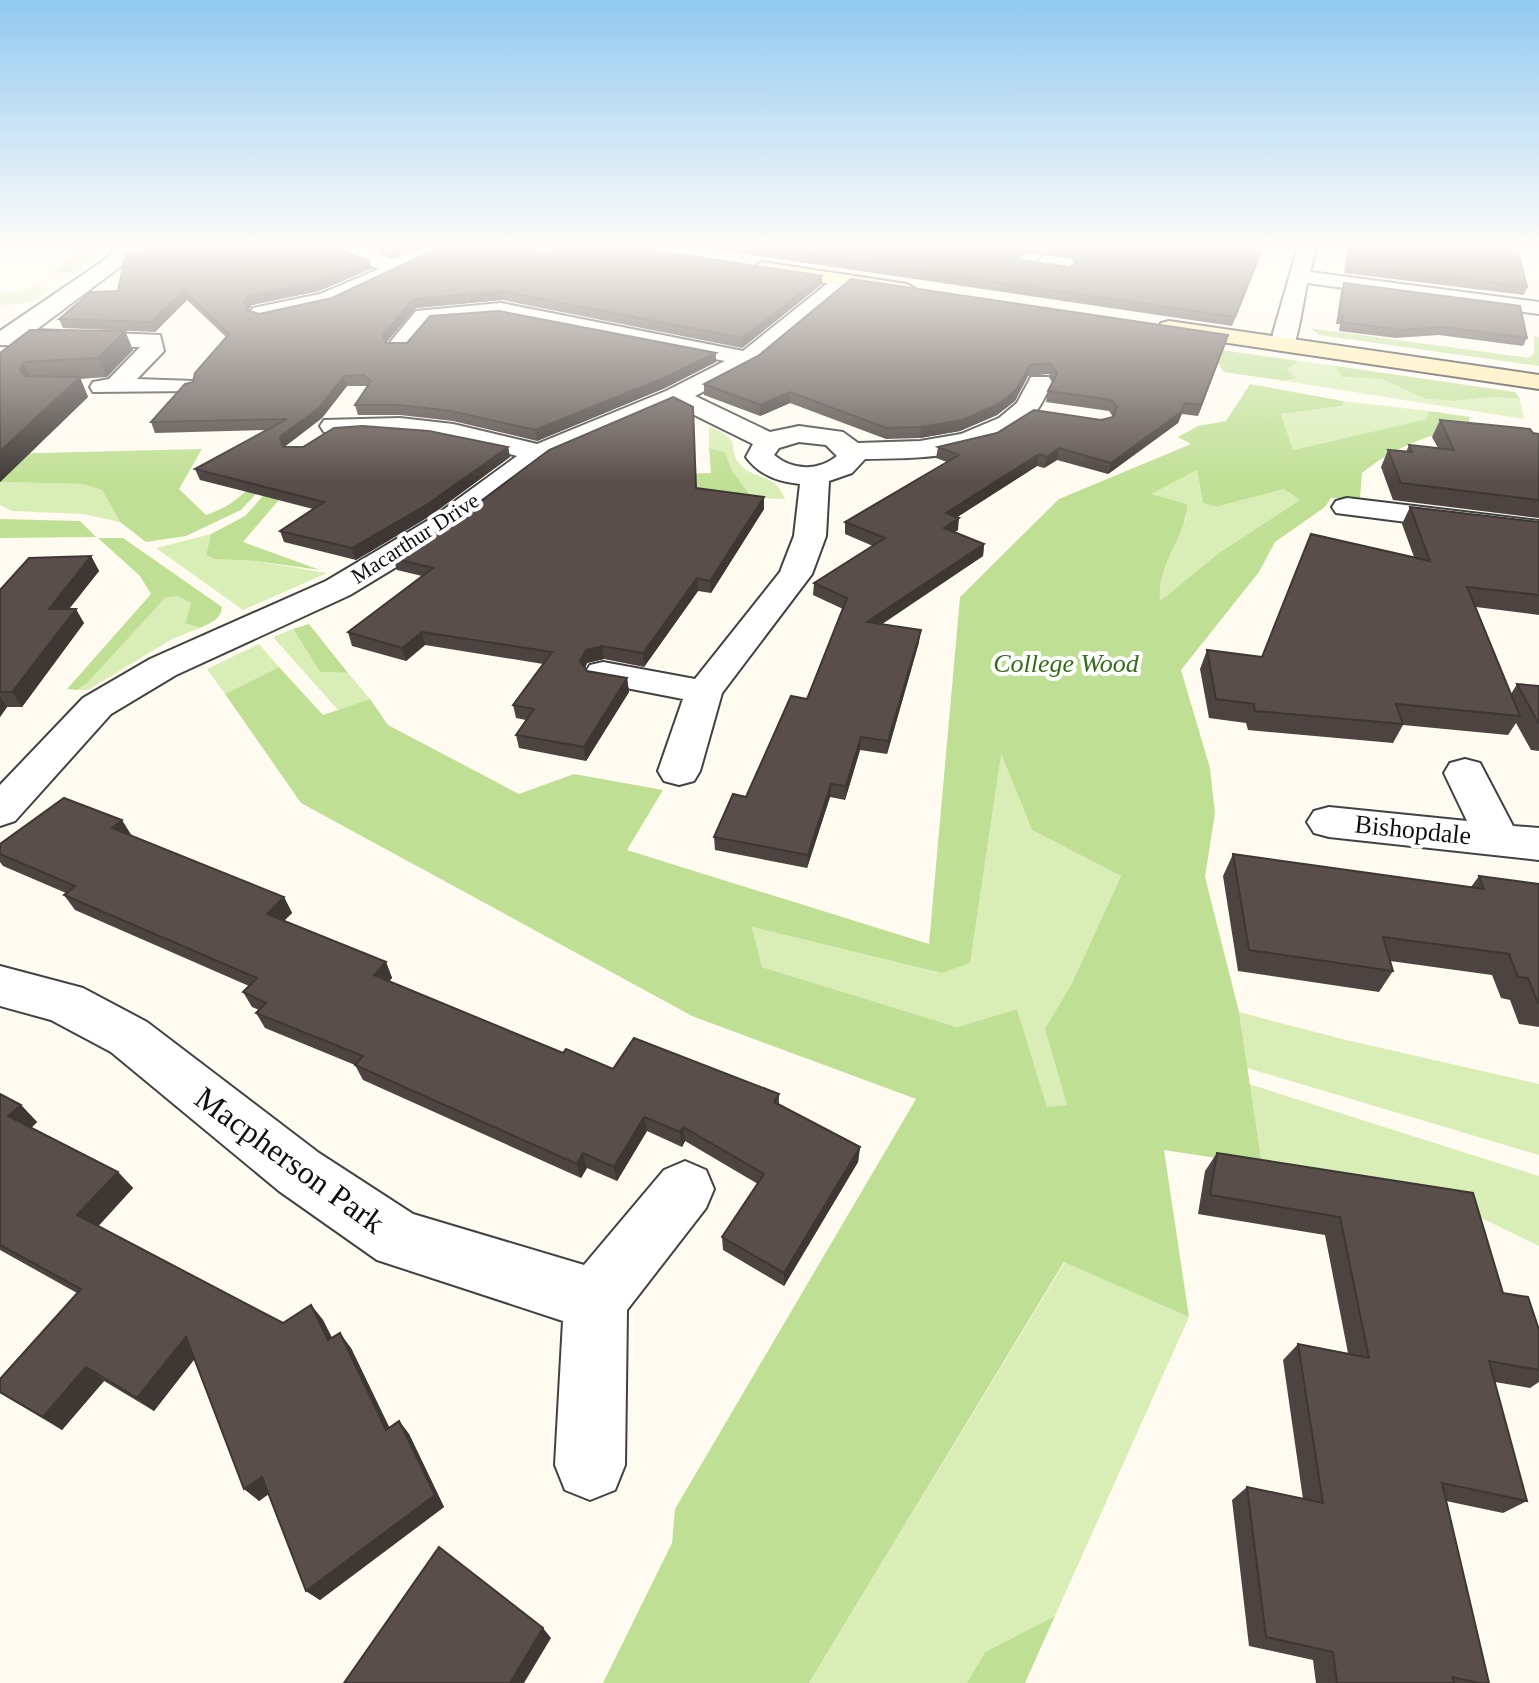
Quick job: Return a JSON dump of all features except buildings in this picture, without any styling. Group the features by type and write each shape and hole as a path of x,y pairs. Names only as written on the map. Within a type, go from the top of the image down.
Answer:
{"street":[{"path":"5,338 25,326"},
{"path":"399,346 416,326"},
{"path":"587,326 748,359"},
{"name":"Macarthur Drive","path":"0,811 97,706 163,667 338,588 443,525 539,453 675,396 748,359 789,326"},
{"path":"1152,326 1539,382"},
{"path":"1284,345 1288,326"},
{"path":"5,338 152,340 152,351 116,386"},
{"path":"852,451 851,459 844,466 815,475 796,475 766,465 760,457 761,449 769,442 799,434 833,438 852,451 949,446 1000,429 1025,409 1040,382"},
{"path":"73,388 185,386"},
{"path":"675,396 769,442"},
{"path":"1025,409 1055,414"},
{"path":"311,442 341,415 453,432 539,453"},
{"path":"679,771 704,692 796,574 810,536 815,475"},
{"path":"1347,507 1539,530"},
{"path":"1453,520 1464,550"},
{"path":"603,673 704,692"},
{"name":"Bishopdale","path":"1465,773 1497,838"},
{"name":"Bishopdale","path":"1329,822 1539,844"},
{"name":"Macpherson Park","path":"0,986 65,1003 129,1037 299,1172 398,1239 596,1300"},
{"path":"590,1465 596,1300 685,1189"}],"green space":[{"path":"1019,326 1051,326 1299,361 1287,370 1297,378 1285,381 1224,372 1215,359"},
{"path":"1310,328 1529,358 1534,354 1534,336 1539,337 1539,366 1319,335"},
{"path":"1299,361 1336,366 1341,377 1380,379 1426,399 1520,399 1524,419 1285,381 1297,378 1286,370"},
{"path":"1336,366 1515,392 1520,399 1426,399 1381,379 1341,377"},
{"name":"College Wood","path":"1250,384 1343,401 1343,406 1281,414 1293,450 1427,419 1429,411 1470,417 1468,425 1412,443 1374,464 1362,473 1360,498 1331,498 1325,507 1275,542 1259,572 1181,670 1210,768 1215,813 1205,877 1239,1012 1262,1165 1164,1150 1189,1317 1064,1262 809,1683 603,1683 672,1543 675,1509 916,1099 692,1016 301,803 225,694 279,667 323,715 370,699 388,725 519,794 574,774 663,790 627,850 929,944 960,597 1059,499 1191,444 1178,437 1198,426 1226,421","holes":["1197,470 1203,503 1216,507 1284,489 1300,500 1219,553 1160,601 1163,574 1182,529 1187,504 1151,494","1001,754 1032,830 1121,876 1072,983 1045,1029 1067,1105 1047,1107 1017,1009 957,1027 762,967 752,927 941,973 970,963"]},
{"path":"1343,401 1429,411 1428,419 1293,450 1281,414 1343,406"},
{"path":"709,427 727,436 740,464 776,485 785,499 752,498 732,470 725,452 709,448"},
{"path":"709,448 725,452 732,470 752,498 682,488 653,475 711,473"},
{"path":"202,449 179,489 206,515 237,499 278,457 289,458 241,510 186,536 146,542 120,522 102,490 83,484 0,482 0,454"},
{"path":"293,463 307,467 243,542 320,570 214,559 206,555 211,534 245,516"},
{"path":"1197,470 1203,503 1216,507 1284,489 1300,500 1219,553 1159,602 1162,568 1186,519 1186,504 1150,494"},
{"path":"0,482 83,484 102,490 120,522 83,514 12,511 0,505"},
{"path":"0,519 80,521 96,537 0,538"},
{"path":"211,534 206,555 214,559 256,561 327,573 243,610 156,548"},
{"path":"98,538 123,538 222,607 220,615 200,628 185,623 191,603 177,596 165,598 87,683 77,690 67,689 151,594 140,576"},
{"path":"177,596 191,603 185,623 200,628 172,639 88,690 77,690 165,598"},
{"path":"309,624 348,673 320,672 293,629"},
{"path":"293,629 320,672 348,673 370,699 338,710 273,637"},
{"path":"259,644 279,667 225,694 207,669"},
{"path":"1000,752 1032,830 1121,876 1072,983 1046,1029 1067,1105 1047,1108 1017,1009 957,1027 762,967 752,927 940,973"},
{"path":"1239,1012 1539,1084 1539,1155 1247,1068"},
{"path":"1249,1084 1539,1176 1539,1246 1430,1193 1262,1165"},
{"path":"1065,1262 1189,1317 1055,1616 985,1652 967,1683 809,1683"},
{"path":"1055,1616 1025,1683 967,1683 985,1652"}]}
